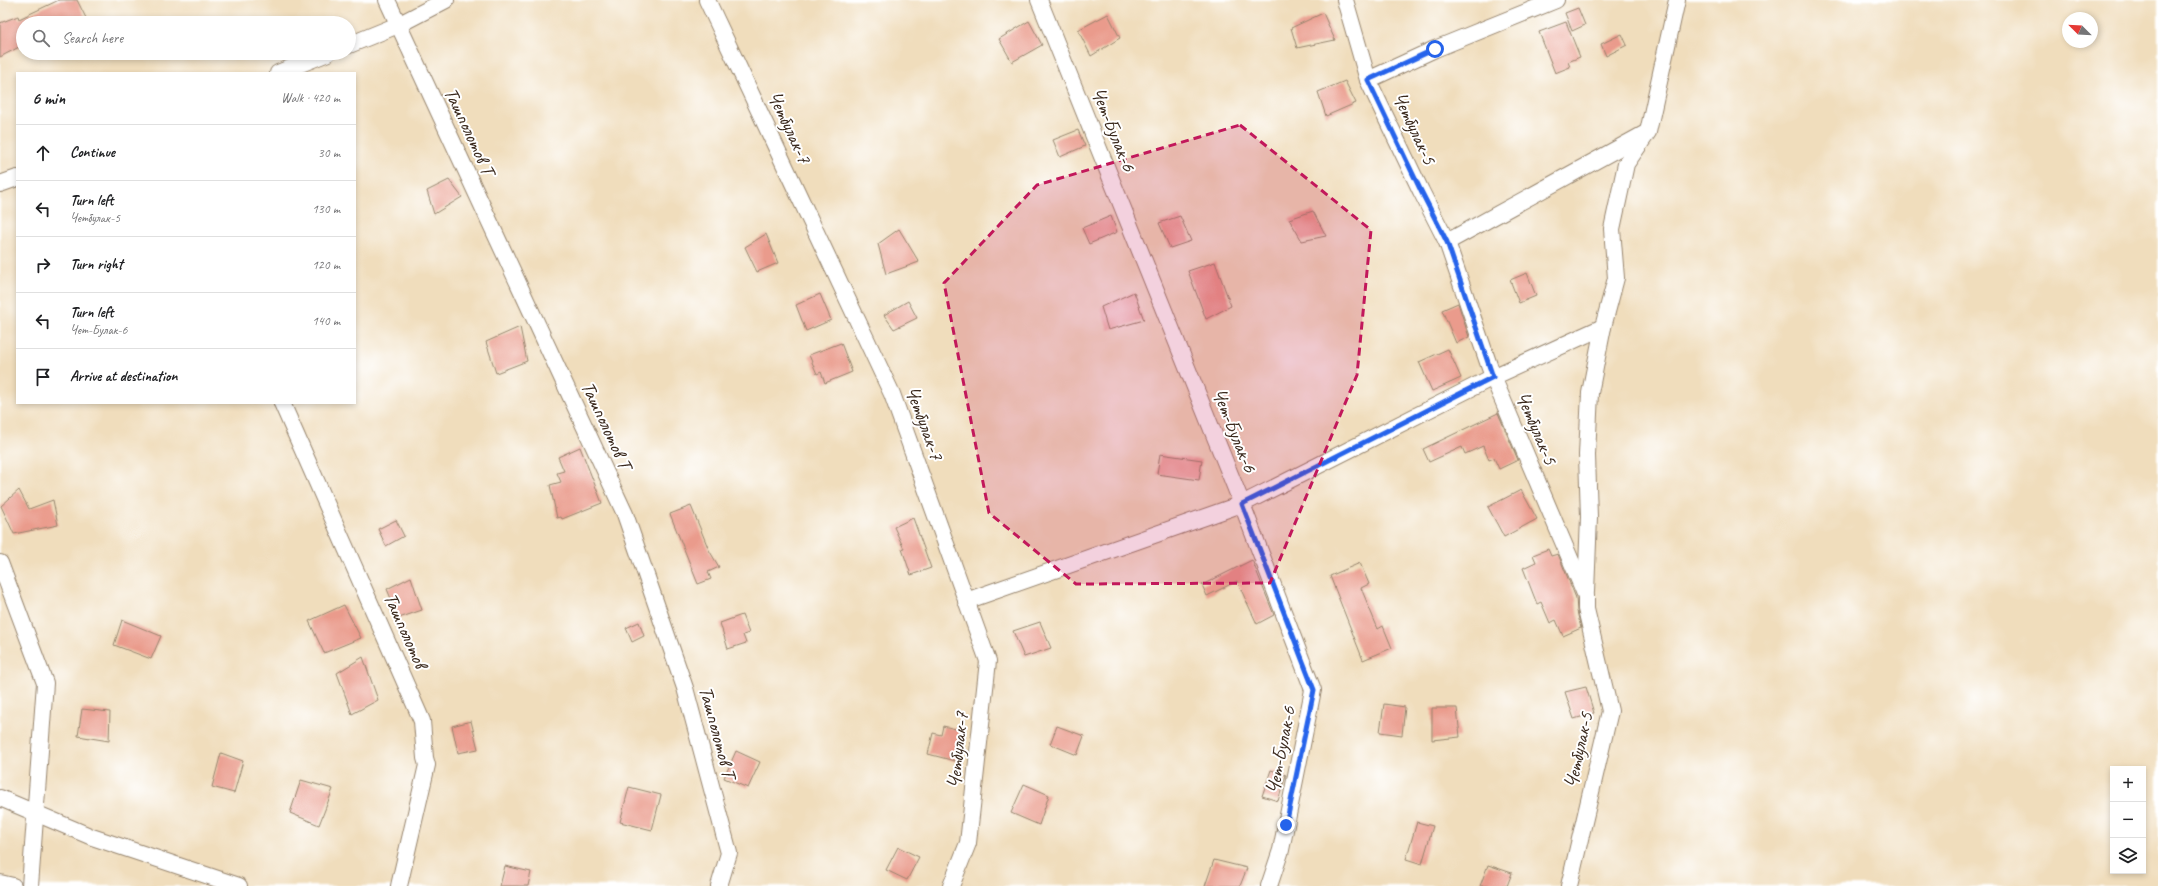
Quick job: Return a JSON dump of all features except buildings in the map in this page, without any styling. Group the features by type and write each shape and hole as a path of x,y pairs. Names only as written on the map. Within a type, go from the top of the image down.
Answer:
{"street":[{"name":"Ташполотов Т","path":"387,0 625,514 685,688 729,853 718,886"},
{"path":"356,42 398,25 446,0"},
{"name":"Четбулак-7","path":"707,0 892,394 988,661 968,843 951,886"},
{"name":"Чет-Булак-6","path":"1039,0 1242,504 1314,690 1281,850 1269,886"},
{"name":"Четбулак-5","path":"1345,0 1368,80 1447,242 1493,377 1586,596 1586,609 1610,711 1569,886"},
{"path":"1368,80 1435,49 1556,0"},
{"path":"1586,596 1589,517 1587,455 1590,393 1603,327 1616,278 1612,230 1626,164 1648,132 1677,0"},
{"path":"280,72 310,60"},
{"path":"1447,242 1648,132"},
{"path":"0,184 16,178"},
{"path":"966,601 1242,504 1493,377 1603,327"},
{"name":"Ташполотов","path":"282,404 404,675 422,721 427,765 399,886"},
{"path":"0,563 45,683 30,886"},
{"path":"0,798 92,837 239,886"},
{"path":"0,883 13,886"}],"highlighted area":[{"path":"1240,125 1371,230 1357,375 1270,583 1076,584 989,513 944,283 1037,185"}],"route":[{"path":"1286,825 1314,690 1242,504 1493,377 1447,242 1368,80 1435,49"}]}
